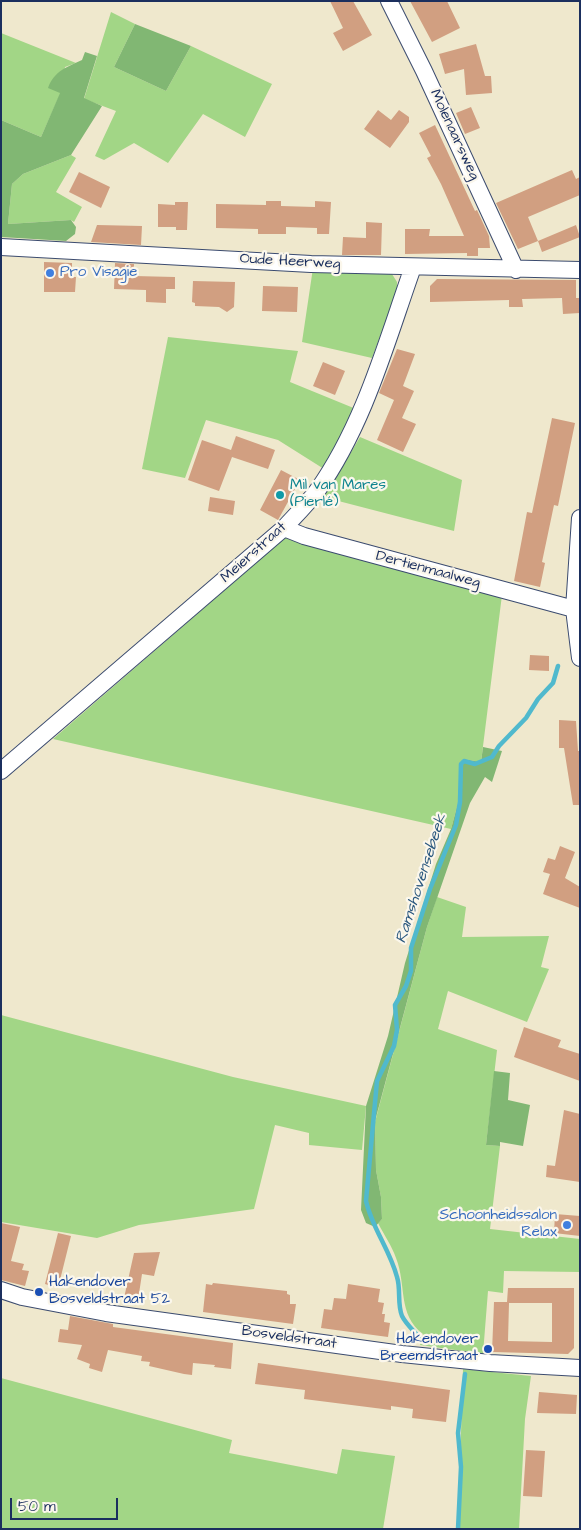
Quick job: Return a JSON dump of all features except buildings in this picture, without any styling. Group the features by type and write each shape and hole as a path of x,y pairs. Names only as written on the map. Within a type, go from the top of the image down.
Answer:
{"street":[{"name":"Molenaarsweg","path":"389,1 424,70 516,270"},
{"name":"Oude Heerweg","path":"1,247 413,267 580,270"},
{"name":"Meierstraat","path":"1,770 284,528 316,492 348,440 359,415 413,267"},
{"path":"580,518 574,609 580,658"},
{"name":"Dertienmaalweg","path":"284,528 314,539 574,609"},
{"name":"Bosveldstraat","path":"1,1290 22,1297 106,1313 392,1353 490,1363 580,1368"}],"green space":[{"path":"111,12 135,24 114,67 166,91 191,46 272,84 245,137 203,114 168,163 134,143 104,160 95,156 116,111 84,99"},
{"path":"135,24 191,46 166,91 114,67"},
{"path":"1,33 76,63 65,67 61,92 41,137 1,120"},
{"path":"85,52 97,56 84,98 102,106 71,155 23,174 12,184 8,224 71,220 76,227 75,234 66,241 1,237 1,120 41,137 60,93 48,88 51,82 62,70 82,60"},
{"path":"71,155 76,158 56,192 82,207 74,222 71,220 8,224 12,184 23,174"},
{"path":"313,268 392,274 397,282 397,291 372,358 302,342"},
{"path":"168,337 298,351 290,382 356,409 324,469 278,440 206,420 185,478 142,469"},
{"path":"360,437 462,480 454,531 323,497"},
{"path":"287,536 502,595 481,762 463,759 458,803 451,829 53,739"},
{"path":"483,747 502,751 492,782 485,777 470,803 427,927 375,1121 376,1170 381,1197 382,1219 375,1227 366,1223 361,1210 366,1106 388,1036 405,963 436,864 451,829 458,803 463,759 481,762"},
{"path":"437,897 466,907 462,937 549,936 541,967 549,969 527,1022 448,991 438,1029 497,1050 486,1145 500,1146 490,1229 580,1239 580,1272 504,1271 503,1293 488,1291 483,1354 420,1345 423,1334 409,1318 396,1258 378,1223 382,1219 381,1197 376,1170 375,1122 427,927"},
{"path":"1,1015 233,1077 366,1106 362,1150 309,1145 309,1133 275,1125 254,1209 139,1225 97,1238 1,1222"},
{"path":"494,1071 510,1073 508,1100 530,1105 523,1146 500,1142 500,1146 486,1145"},
{"path":"463,1369 531,1376 525,1419 519,1529 458,1529"},
{"path":"1,1378 232,1440 229,1453 337,1474 342,1449 395,1456 383,1529 1,1529"}],"waterway":[{"name":"Ramshovensebeek","path":"419,1337 402,1316 398,1282 394,1267 372,1220 366,1201 377,1081 394,1046 397,1030 395,1005 406,986 411,971 411,948 430,889 456,825 460,802 461,764 464,761 475,764 492,757 499,746 526,718 538,699 553,683 558,666"},
{"name":"Ramshovensebeek","path":"458,1529 461,1467 458,1433 465,1374"}],"place":[{"name":"Pro Visagie","path":"50,273"},
{"name":"Mil van Mares (Pierlé)","path":"280,495"},
{"name":"Schoonheidssalon Relax","path":"567,1225"},
{"name":"Hakendover Bosveldstraat 52","path":"39,1292"},
{"name":"Hakendover Breemdstraat","path":"488,1349"}]}
